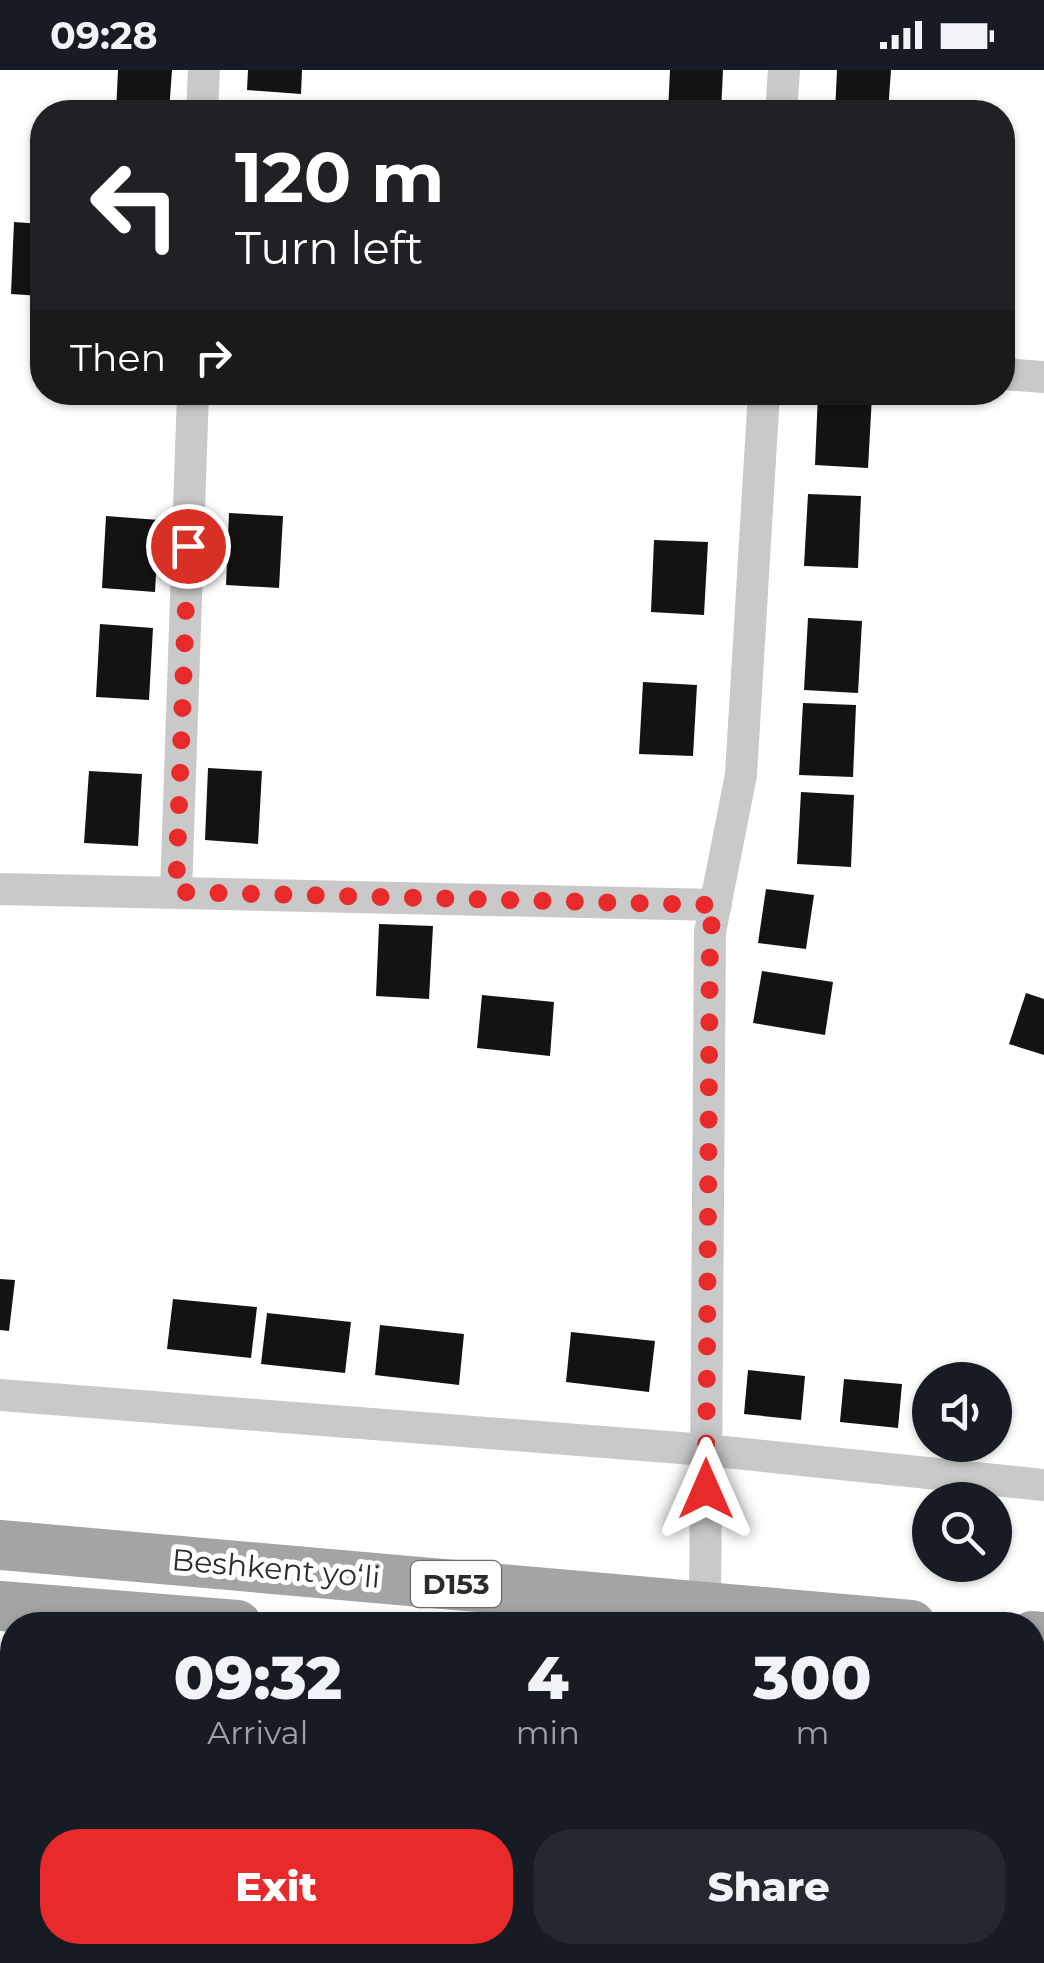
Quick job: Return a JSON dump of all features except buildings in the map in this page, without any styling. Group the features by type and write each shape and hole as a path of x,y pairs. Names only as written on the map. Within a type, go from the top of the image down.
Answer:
{"main road":[{"name":"Beshkent yoʻli","path":"0,1544 771,1612"},
{"name":"Beshkent yoʻli","path":"0,1606 75,1612"}],"street":[{"path":"203,100 204,70"},
{"path":"782,100 784,70"},
{"path":"1015,375 1044,377"},
{"path":"176,892 193,405"},
{"path":"706,1606 710,932 741,775 763,405"},
{"path":"0,889 716,905"},
{"path":"0,1395 706,1450 1044,1486"}],"route":[{"path":"188,546 176,892 716,905 710,932 706,1489"}]}
